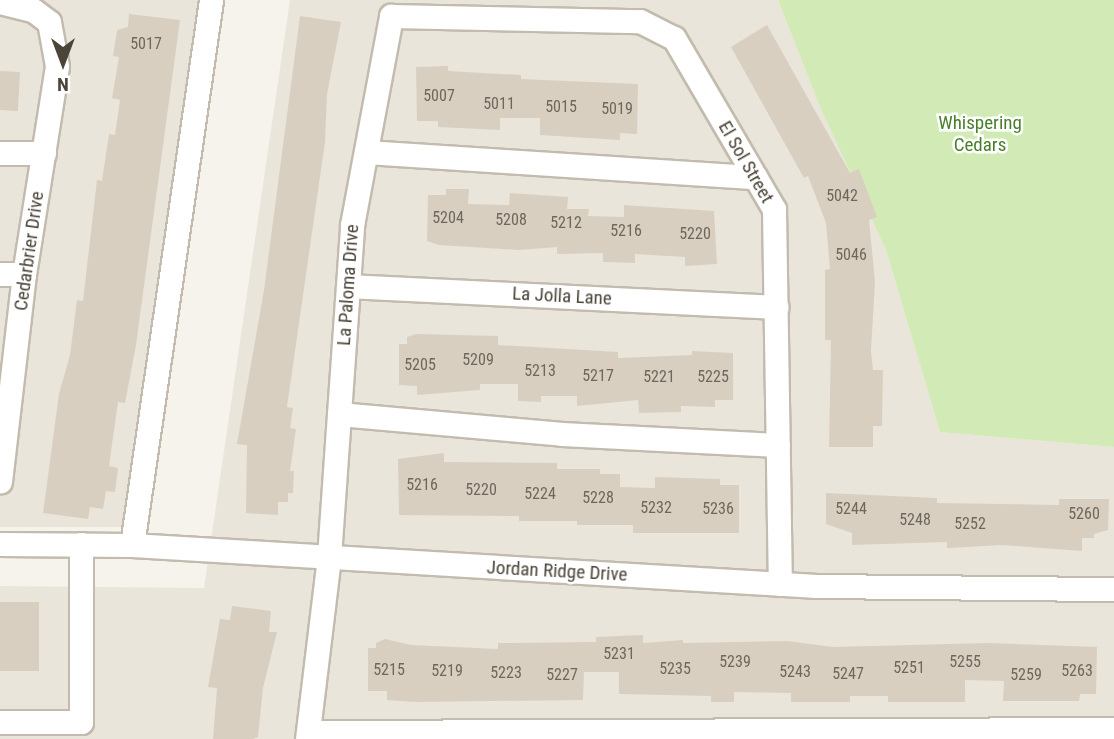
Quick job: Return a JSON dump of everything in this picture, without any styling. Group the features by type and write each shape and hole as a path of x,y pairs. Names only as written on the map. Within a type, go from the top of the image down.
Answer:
{"street":[{"path":"132,545 211,0"},
{"name":"Cedarbrier Drive","path":"0,2 33,10 49,22 57,66 4,418 0,482"},
{"name":"La Paloma Drive","path":"308,736 329,557 352,225 391,16"},
{"name":"El Sol Street","path":"391,16 640,21 674,38 774,209 780,584"},
{"path":"0,152 44,153"},
{"path":"366,152 755,177"},
{"path":"0,274 24,274"},
{"name":"La Jolla Lane","path":"348,286 776,307"},
{"path":"339,414 562,434 778,445"},
{"name":"Jordan Ridge Drive","path":"0,544 132,545 780,584 1114,589"},
{"path":"6,728 81,722 81,544"},
{"path":"308,736 1114,729"}],"shaded area":[{"path":"0,0 215,0 139,527 0,527"},
{"path":"290,0 778,0 820,107 886,250 940,432 1114,447 1114,739 0,739 0,586 204,588"}],"green space":[{"name":"Whispering Cedars","path":"778,0 1114,0 1114,447 940,432 886,250 820,107"}],"building":[{"path":"129,14 180,20 136,345 125,403 118,402 109,466 118,468 115,492 106,491 103,509 90,507 88,519 43,513 59,394 70,355 77,300 83,301 97,180 102,181 109,134 115,135 120,100 112,98 119,57 113,56 117,30 128,27"},
{"path":"300,16 341,22 327,94 325,142 287,407 293,408 290,428 296,429 290,471 294,471 293,493 288,493 288,502 278,502 278,515 246,513 247,445 237,444 264,290"},
{"path":"767,25 850,173 859,169 877,217 869,220 875,281 871,351 873,370 883,370 882,426 873,426 873,447 829,447 831,340 825,340 825,270 830,269 826,223 808,176 804,178 731,47"},
{"path":"448,66 448,71 521,75 521,79 638,84 637,134 620,133 620,140 540,135 540,118 500,118 500,130 438,127 438,121 417,121 416,67"},
{"path":"0,71 20,72 18,111 0,110"},
{"path":"446,189 469,189 468,204 509,205 510,193 568,197 567,209 589,209 588,216 624,217 624,205 714,211 717,264 685,266 685,257 635,254 635,263 603,262 603,253 557,254 557,247 519,250 439,245 427,241 428,195 446,195"},
{"path":"416,334 498,336 498,345 618,352 618,358 692,355 692,351 733,353 733,400 715,400 715,407 681,406 681,412 639,413 638,400 577,406 577,396 541,396 541,402 518,401 518,384 480,384 480,390 417,395 417,386 399,385 399,344 407,344 407,337"},
{"path":"444,453 444,462 557,463 557,469 600,469 600,474 620,474 620,487 655,488 655,477 720,479 720,485 739,485 739,533 633,533 633,525 519,521 519,516 399,515 398,459"},
{"path":"826,493 937,498 937,503 1059,505 1059,499 1109,499 1108,530 1094,534 1094,538 1082,538 1082,551 1003,545 947,548 947,542 852,545 852,533 826,524"},
{"path":"0,602 39,602 39,671 0,671"},
{"path":"232,606 271,611 269,632 277,632 263,688 258,737 253,739 213,739 217,688 208,687 220,619 230,620"},
{"path":"643,635 643,643 683,640 683,643 787,641 833,647 988,643 1097,647 1096,694 1080,694 1079,701 1003,701 1004,681 965,680 965,702 888,702 888,696 850,696 850,702 791,702 791,693 734,692 734,702 711,702 711,696 619,694 619,672 584,672 583,700 416,702 387,700 387,691 368,691 368,648 376,648 376,643 385,639 411,645 498,649 498,643 596,642 596,637"}]}
